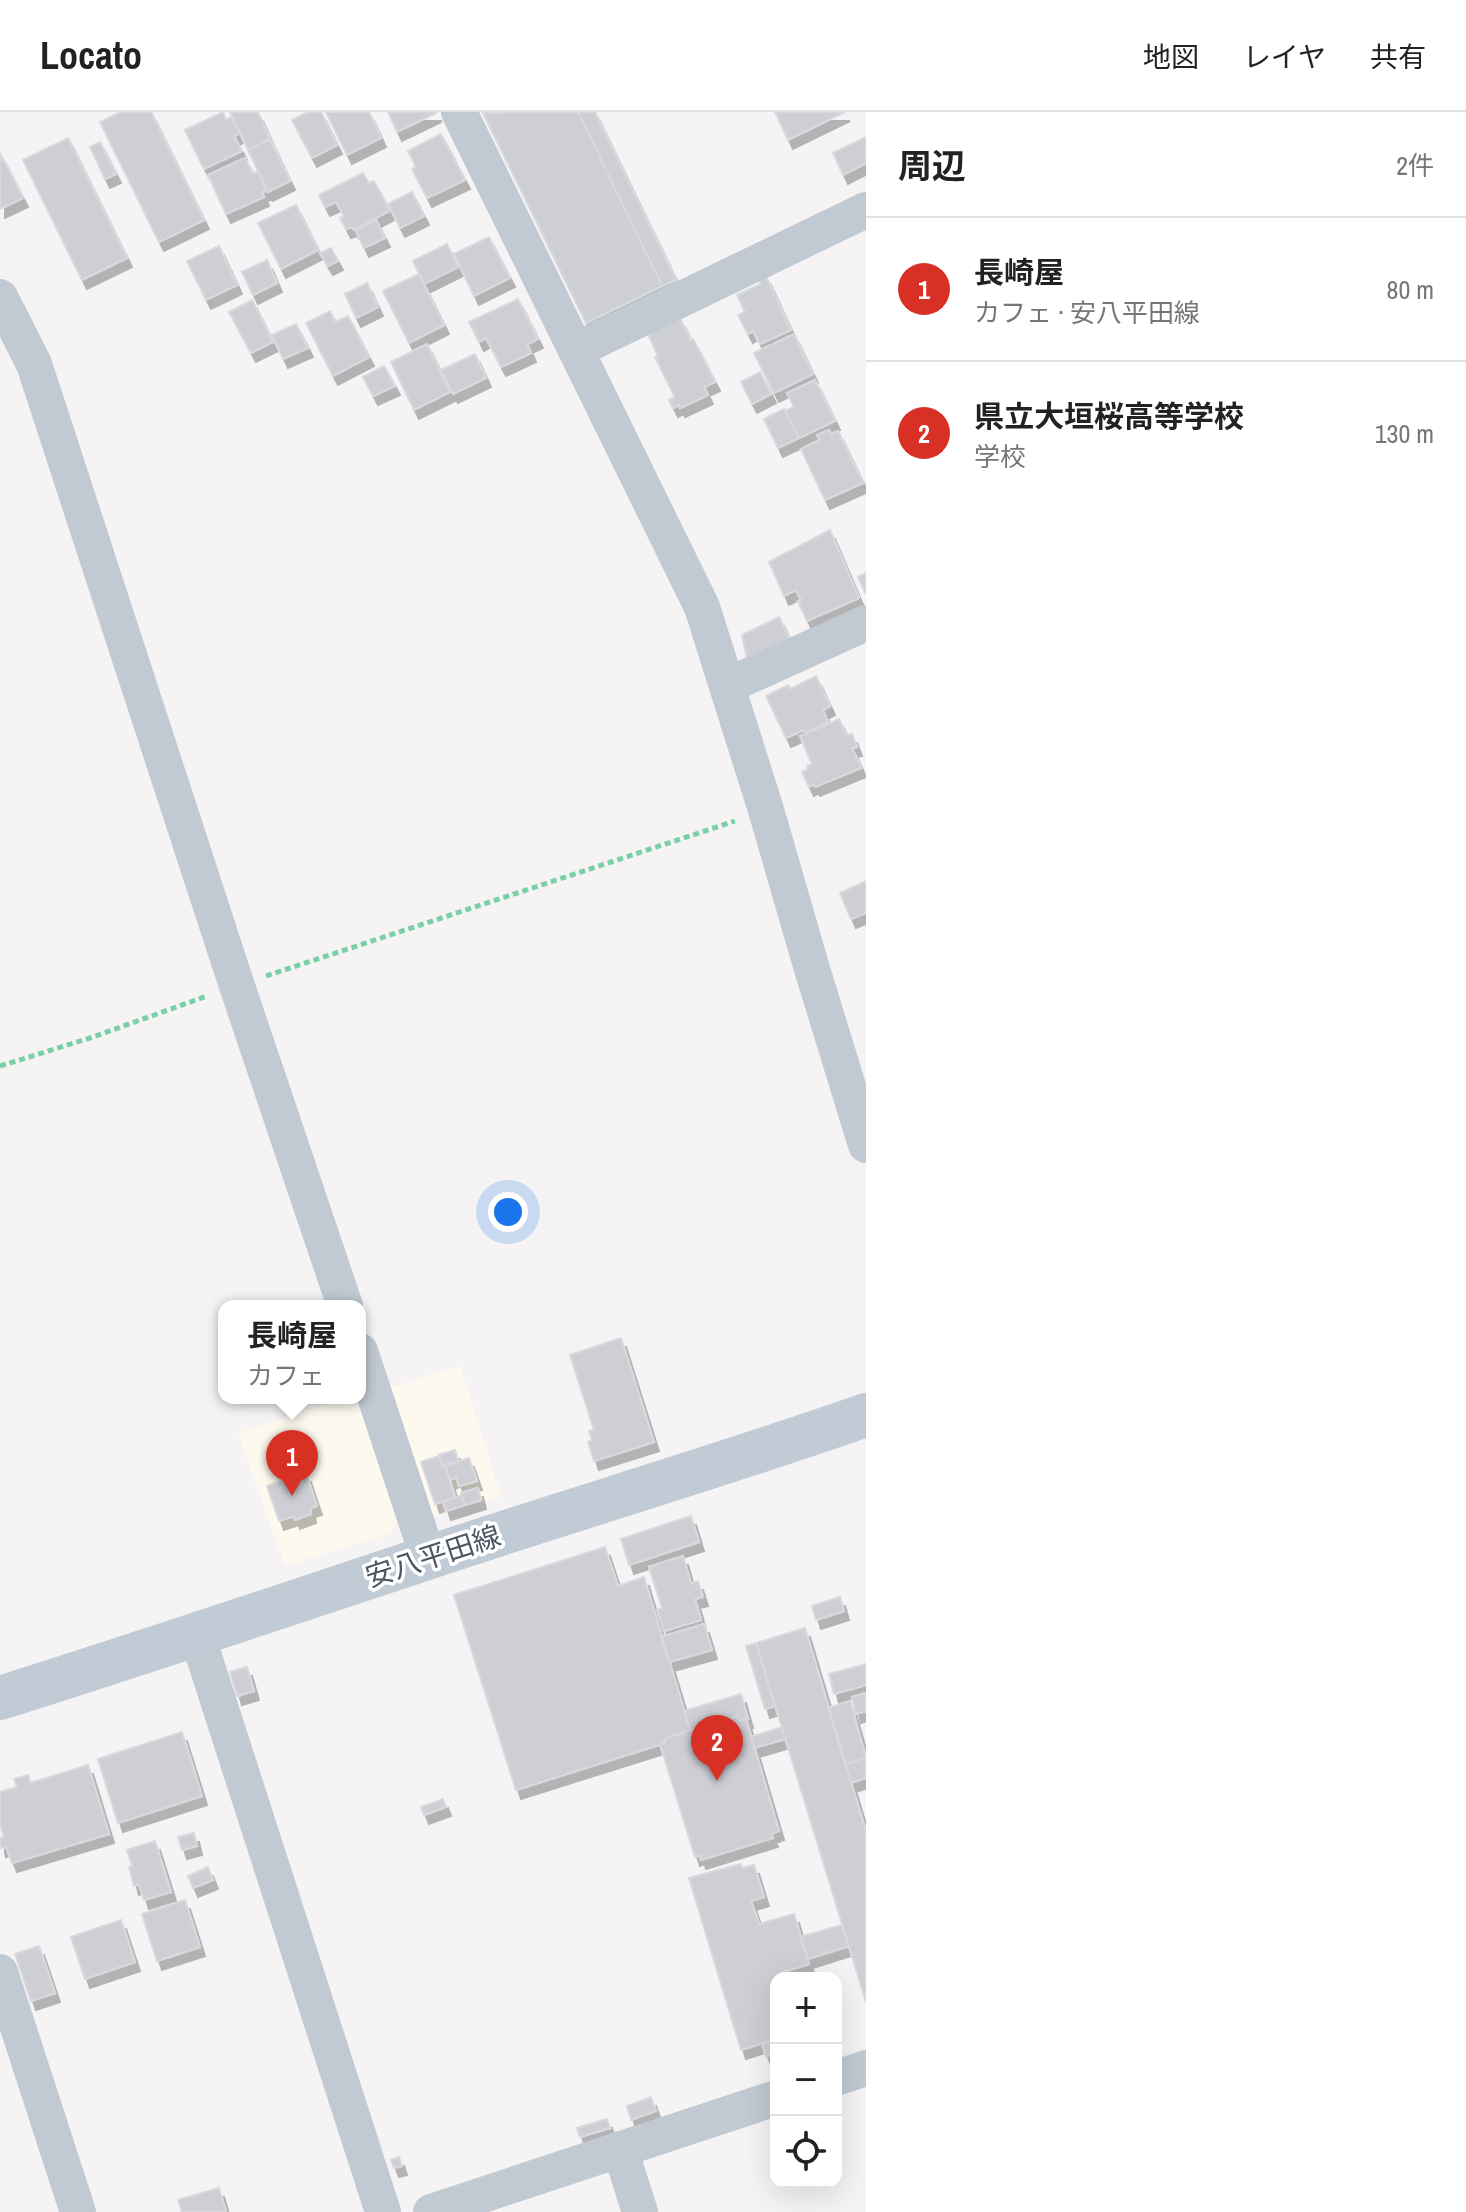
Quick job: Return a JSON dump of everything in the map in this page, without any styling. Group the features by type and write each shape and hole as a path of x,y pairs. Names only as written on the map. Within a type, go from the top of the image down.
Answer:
{"main road":[{"name":"安八平田線","path":"0,1698 866,1415"}],"street":[{"path":"459,112 702,607 866,1145"},
{"path":"576,350 866,210"},
{"path":"0,297 34,364 343,1300"},
{"path":"727,686 866,623"},
{"path":"366,1369 428,1557"},
{"path":"197,1635 383,2212"},
{"path":"0,1972 78,2212"},
{"path":"842,2076 866,2068"},
{"path":"431,2212 770,2100"},
{"path":"620,2149 640,2212"}],"path":[{"path":"0,1066 766,810"}],"shaded area":[{"path":"460,1366 501,1496 429,1518 387,1389"},
{"path":"326,1404 362,1404 400,1516 391,1533 285,1566 238,1433"}],"building":[{"path":"121,112 151,112 204,220 159,242 100,122"},
{"path":"223,112 226,120 231,117 240,133 234,136 242,151 204,169 185,130"},
{"path":"230,112 258,112 270,139 248,150"},
{"path":"308,112 321,112 337,145 312,158 292,120"},
{"path":"326,112 369,112 381,138 347,155"},
{"path":"388,112 436,112 436,113 397,132"},
{"path":"578,112 662,286 586,323 483,113"},
{"path":"578,112 595,112 676,280 662,286"},
{"path":"775,112 845,112 788,140"},
{"path":"441,134 465,180 427,198 412,169 416,167 408,151"},
{"path":"866,137 866,163 843,175 833,153"},
{"path":"68,138 127,258 82,280 23,160"},
{"path":"270,139 290,181 268,192 248,150"},
{"path":"100,142 116,174 105,179 90,147"},
{"path":"0,153 23,198 0,209"},
{"path":"245,158 253,174 258,171 266,191 262,192 264,197 226,214 208,175"},
{"path":"363,173 369,183 374,181 389,211 354,230 352,227 346,229 340,218 344,216 336,202 325,207 319,195"},
{"path":"412,192 424,216 400,228 388,204"},
{"path":"296,205 318,250 281,269 258,223"},
{"path":"376,220 385,238 364,248 356,231"},
{"path":"489,237 510,278 474,296 454,254"},
{"path":"447,244 458,267 424,284 413,261"},
{"path":"219,246 237,285 206,300 187,261"},
{"path":"331,248 338,261 328,266 320,253"},
{"path":"267,260 277,283 253,295 242,272"},
{"path":"419,274 444,325 409,343 383,291"},
{"path":"766,276 791,330 760,344 753,331 748,334 738,315 745,312 737,295 761,284 759,279"},
{"path":"367,283 378,307 356,318 345,294"},
{"path":"518,299 538,339 527,344 531,353 501,367 486,338 479,342 469,322"},
{"path":"252,300 273,342 251,353 229,312"},
{"path":"330,311 335,322 348,316 369,357 333,376 306,323"},
{"path":"680,318 715,382 704,387 708,395 680,408 679,405 673,408 669,400 675,397 655,357 658,356 648,334"},
{"path":"296,324 308,348 283,359 272,335"},
{"path":"794,334 813,374 774,393 754,353"},
{"path":"427,344 450,392 414,410 391,362"},
{"path":"475,354 486,378 453,394 441,370"},
{"path":"384,366 395,386 373,396 363,377"},
{"path":"760,372 771,394 752,404 741,382"},
{"path":"815,380 835,421 799,438 785,411 794,407 787,393"},
{"path":"784,409 799,438 778,448 764,419"},
{"path":"829,430 831,434 838,431 863,483 825,500 801,449 820,440 817,435"},
{"path":"830,530 859,598 807,621 796,590 784,596 769,562"},
{"path":"866,573 866,594 858,577"},
{"path":"779,617 791,643 748,664 742,635"},
{"path":"816,676 830,706 823,710 828,722 786,738 766,696 788,685 790,689"},
{"path":"839,719 847,736 852,734 857,747 852,748 861,768 809,787 802,772 812,764 800,736"},
{"path":"866,881 866,913 851,919 840,893"},
{"path":"621,1338 654,1442 594,1461 588,1442 592,1440 589,1431 594,1430 570,1355"},
{"path":"455,1450 458,1461 443,1465 439,1455"},
{"path":"439,1456 455,1497 435,1504 421,1462"},
{"path":"469,1458 477,1481 459,1486 456,1477 450,1480 445,1466"},
{"path":"306,1473 317,1506 310,1508 311,1514 295,1520 294,1516 279,1521 267,1486"},
{"path":"478,1488 481,1500 465,1505 461,1493"},
{"path":"462,1495 465,1505 446,1511 443,1502"},
{"path":"691,1516 699,1542 629,1565 621,1539"},
{"path":"605,1547 618,1586 644,1577 690,1730 664,1739 665,1743 516,1790 454,1595"},
{"path":"683,1556 691,1584 698,1581 703,1597 695,1599 701,1620 664,1631 657,1610 662,1608 649,1567"},
{"path":"840,1597 844,1611 816,1620 812,1606"},
{"path":"704,1624 712,1650 669,1662 661,1637"},
{"path":"805,1628 866,1832 866,2002 756,1643"},
{"path":"756,1643 775,1706 765,1709 746,1646"},
{"path":"866,1664 866,1685 834,1694 829,1674"},
{"path":"247,1667 254,1691 237,1696 230,1672"},
{"path":"866,1693 866,1711 856,1714 852,1697"},
{"path":"741,1694 748,1719 739,1721 737,1716 690,1730 684,1711"},
{"path":"850,1701 866,1758 845,1764 828,1708"},
{"path":"737,1716 739,1721 746,1719 779,1831 771,1834 773,1838 701,1860 700,1855 695,1857 660,1744 665,1743 664,1739"},
{"path":"782,1727 785,1739 754,1748 751,1737"},
{"path":"182,1732 202,1796 118,1823 98,1759"},
{"path":"866,1758 866,1778 851,1783 845,1764"},
{"path":"88,1765 109,1834 12,1863 6,1847 1,1848 0,1844 0,1838 4,1837 0,1824 0,1792 17,1787 14,1779 28,1775 30,1783"},
{"path":"443,1799 446,1807 424,1815 421,1807"},
{"path":"194,1833 197,1846 182,1850 178,1837"},
{"path":"155,1841 171,1892 144,1900 139,1884 134,1886 127,1850"},
{"path":"741,1864 742,1868 754,1865 764,1897 751,1901 759,1924 794,1914 809,1964 783,1972 770,1972 770,2041 741,2050 689,1878"},
{"path":"208,1867 213,1880 193,1888 188,1876"},
{"path":"185,1900 200,1947 157,1961 142,1914"},
{"path":"121,1920 135,1962 85,1979 71,1937"},
{"path":"842,1925 849,1946 808,1959 800,1937"},
{"path":"39,1946 55,1993 31,2001 15,1954"},
{"path":"770,2042 770,2055 766,2056 762,2045"},
{"path":"651,2097 656,2111 631,2120 627,2106"},
{"path":"607,2119 610,2128 580,2137 577,2128"},
{"path":"399,2157 402,2166 394,2168 391,2160"},
{"path":"219,2188 226,2212 182,2212 178,2200"}],"place":[{"name":"長崎屋","path":"292,1496"},
{"name":"県立大垣桜高等学校","path":"717,1781"}]}
